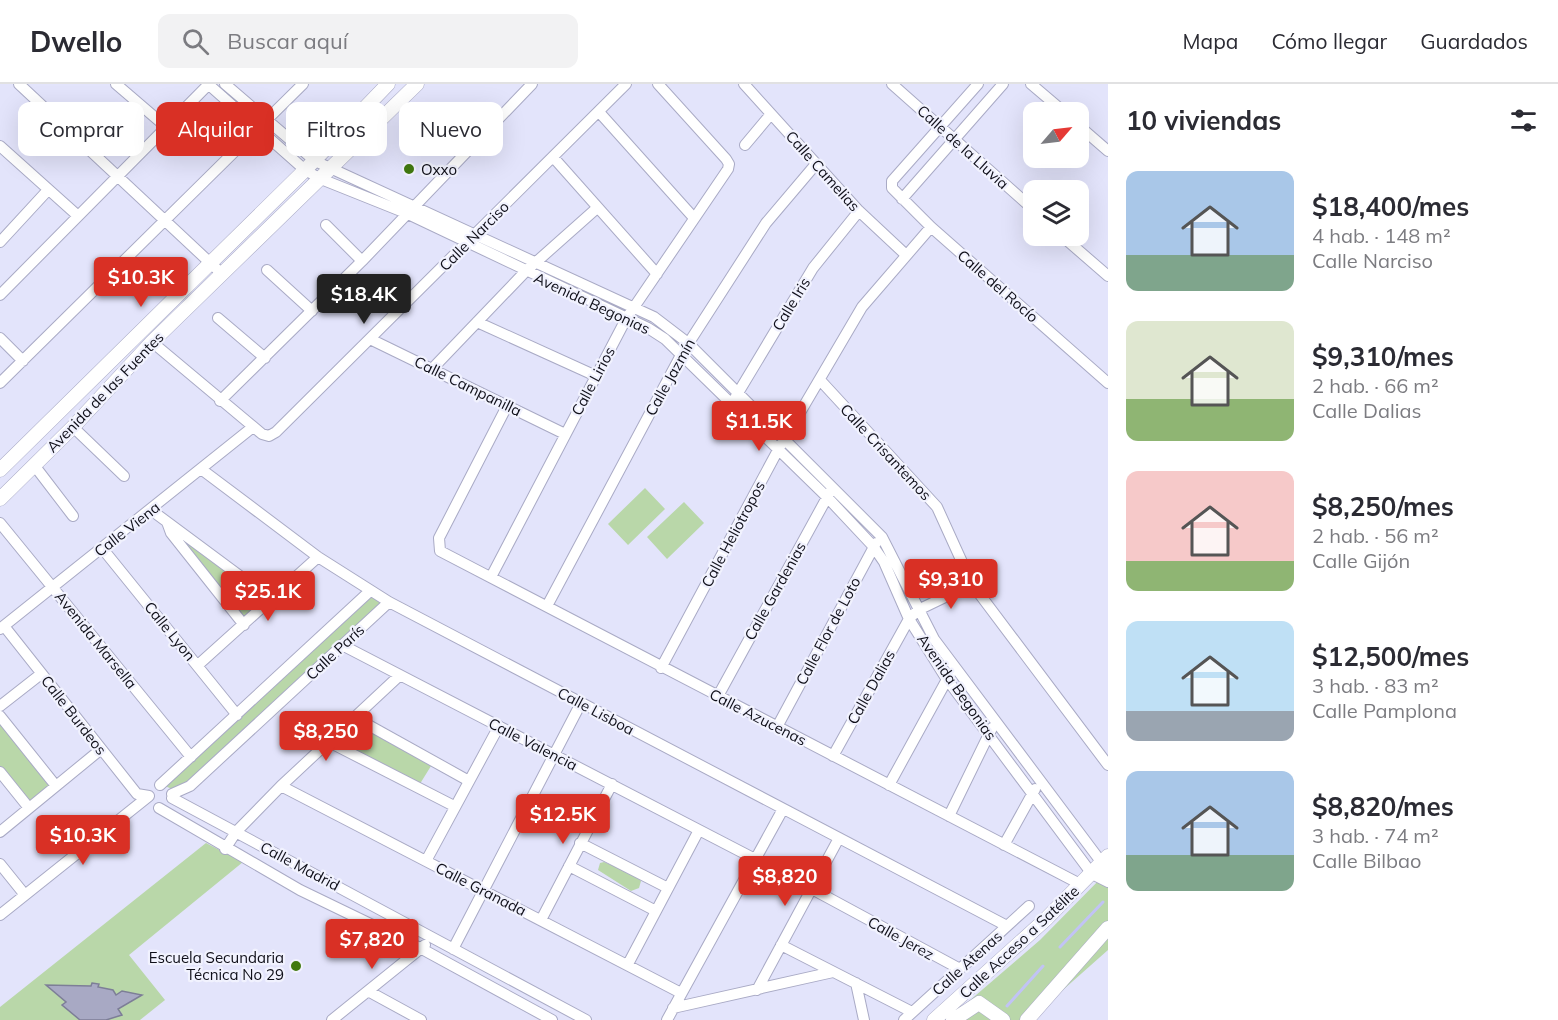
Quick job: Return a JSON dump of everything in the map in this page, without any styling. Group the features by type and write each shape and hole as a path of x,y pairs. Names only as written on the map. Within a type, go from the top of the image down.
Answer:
{"main road":[{"name":"Avenida de las Fuentes","path":"0,470 310,165 388,84"},
{"name":"Avenida de las Fuentes","path":"0,499 73,427 152,342 221,273 332,169 417,84"},
{"name":"Calle Acceso a Satélite","path":"934,1020 1046,919 1105,860"},
{"path":"1027,1020 1108,928"},
{"path":"953,1020 979,1003 992,1010 1003,1020"}],"street":[{"path":"19,84 116,176 165,218 221,273"},
{"path":"116,84 156,118"},
{"path":"190,102 209,84"},
{"name":"Avenida Begonias","path":"209,84 229,102"},
{"name":"Avenida Begonias","path":"225,84 247,102"},
{"path":"274,112 303,84"},
{"path":"220,401 362,261 414,204 532,84"},
{"name":"Calle Narciso","path":"253,427 269,436 370,339 626,84"},
{"name":"Calle Lirios","path":"491,577 626,319 729,164 658,84"},
{"name":"Calle Camelias","path":"744,84 859,211 906,255"},
{"name":"Calle de la Lluvia","path":"892,84 1023,200"},
{"path":"940,127 978,84"},
{"path":"902,199 1003,84"},
{"path":"1031,84 1052,102"},
{"path":"599,112 694,218"},
{"path":"745,145 771,114"},
{"name":"Avenida Begonias","path":"274,126 321,179 406,213 665,339 681,355 785,439 884,561 909,619 946,678 1092,874"},
{"name":"Calle del Rocío","path":"940,127 891,185 931,227 1108,383"},
{"path":"0,295 156,135"},
{"path":"1089,135 1108,151"},
{"name":"Avenida Begonias","path":"274,139 310,165 332,169 414,204 475,235 634,308 671,328 688,343 778,450 882,537 934,639 997,720 1040,781 1105,860 1108,878"},
{"path":"0,147 77,215"},
{"path":"0,383 229,156"},
{"path":"553,157 657,274"},
{"name":"Calle Jazmín","path":"547,606 688,343 766,223 816,164"},
{"path":"0,242 48,190"},
{"path":"432,369 535,262 597,208"},
{"name":"Calle Iris","path":"735,399 813,268 859,211"},
{"path":"326,225 362,261"},
{"name":"Calle Heliotropos","path":"661,668 778,450 862,307 931,227"},
{"path":"1074,246 1108,276"},
{"path":"267,270 312,311"},
{"path":"218,318 265,358"},
{"path":"477,322 596,376"},
{"path":"0,339 23,360"},
{"name":"Calle Campanilla","path":"370,339 565,434"},
{"path":"152,342 253,427"},
{"name":"Calle Crisantemos","path":"820,380 937,507 972,584 1108,765"},
{"name":"Calle Azucenas","path":"507,406 439,538 438,546 445,554 1080,885"},
{"path":"73,427 124,476"},
{"name":"Calle Viena","path":"2,628 253,427"},
{"path":"34,465 73,516"},
{"name":"Calle Lisboa","path":"201,469 318,557 389,602 1007,926"},
{"name":"Calle Gardenias","path":"718,696 830,492"},
{"path":"151,510 271,599"},
{"path":"167,521 171,533 244,625"},
{"name":"Avenida Marsella","path":"0,524 191,757"},
{"name":"Calle Flor de Loto","path":"777,727 873,546 882,537"},
{"name":"Calle Lyon","path":"102,548 237,716"},
{"path":"198,665 318,557"},
{"name":"Calle Dalias","path":"833,756 909,619 918,610 972,584"},
{"name":"Calle París","path":"160,785 370,591"},
{"name":"Calle París","path":"172,796 190,786 389,602"},
{"name":"Calle Burdeos","path":"2,628 137,794 149,795"},
{"name":"Calle Valencia","path":"342,645 755,859"},
{"path":"889,785 946,678 955,666"},
{"path":"0,706 41,674"},
{"path":"225,849 236,832 281,786 400,675"},
{"path":"453,949 581,703"},
{"path":"0,716 57,786"},
{"path":"354,717 468,781"},
{"path":"949,816 997,720"},
{"path":"426,861 499,726"},
{"path":"327,741 454,806"},
{"path":"0,832 100,750"},
{"path":"0,772 29,808"},
{"path":"1004,845 1040,781"},
{"path":"541,920 612,784"},
{"path":"0,915 149,795 152,788 160,785 170,789 172,796 165,807 159,808 152,804 149,795"},
{"name":"Calle Granada","path":"281,786 681,993"},
{"name":"Calle Madrid","path":"172,796 586,1020"},
{"name":"Calle Madrid","path":"159,808 225,849 300,890 422,949 552,1020"},
{"path":"667,1020 783,809"},
{"path":"628,964 699,830"},
{"path":"757,990 839,838"},
{"path":"580,843 668,888"},
{"path":"0,864 25,895"},
{"path":"569,866 656,911"},
{"path":"1092,874 1108,882"},
{"name":"Calle Jerez","path":"812,889 960,969"},
{"name":"Calle Atenas","path":"908,1016 1029,906"},
{"path":"332,1020 422,949 430,937"},
{"path":"781,945 856,983 908,1016"},
{"path":"673,1008 833,972"},
{"path":"856,983 864,1020"},
{"path":"368,991 421,1020"}],"green space":[{"path":"645,488 665,509 628,545 608,524"},
{"path":"684,502 704,523 667,559 647,537"},
{"path":"175,531 267,599 245,620"},
{"path":"370,591 389,602 179,792 165,786"},
{"path":"0,716 56,786 29,808 0,772"},
{"path":"354,718 425,759 431,766 418,787 329,741"},
{"path":"206,843 243,862 129,955 165,1000 140,1020 0,1020 0,1007"},
{"path":"604,862 637,876 641,881 639,888 631,891 598,870 600,863"},
{"path":"1108,871 1108,950 1029,1020 947,1020 1040,940"}],"building":[{"path":"92,983 99,984 98,987 113,990 116,995 122,991 142,995 118,1009 122,1015 106,1020 80,1020 62,1005 66,1002 46,985 91,986"}],"waterway":[{"path":"1060,947 1103,902"},
{"path":"1007,1006 1043,966"}],"place":[{"name":"Oxxo","path":"409,169"},
{"name":"Escuela Secundaria Técnica No 29","path":"296,966"}]}
